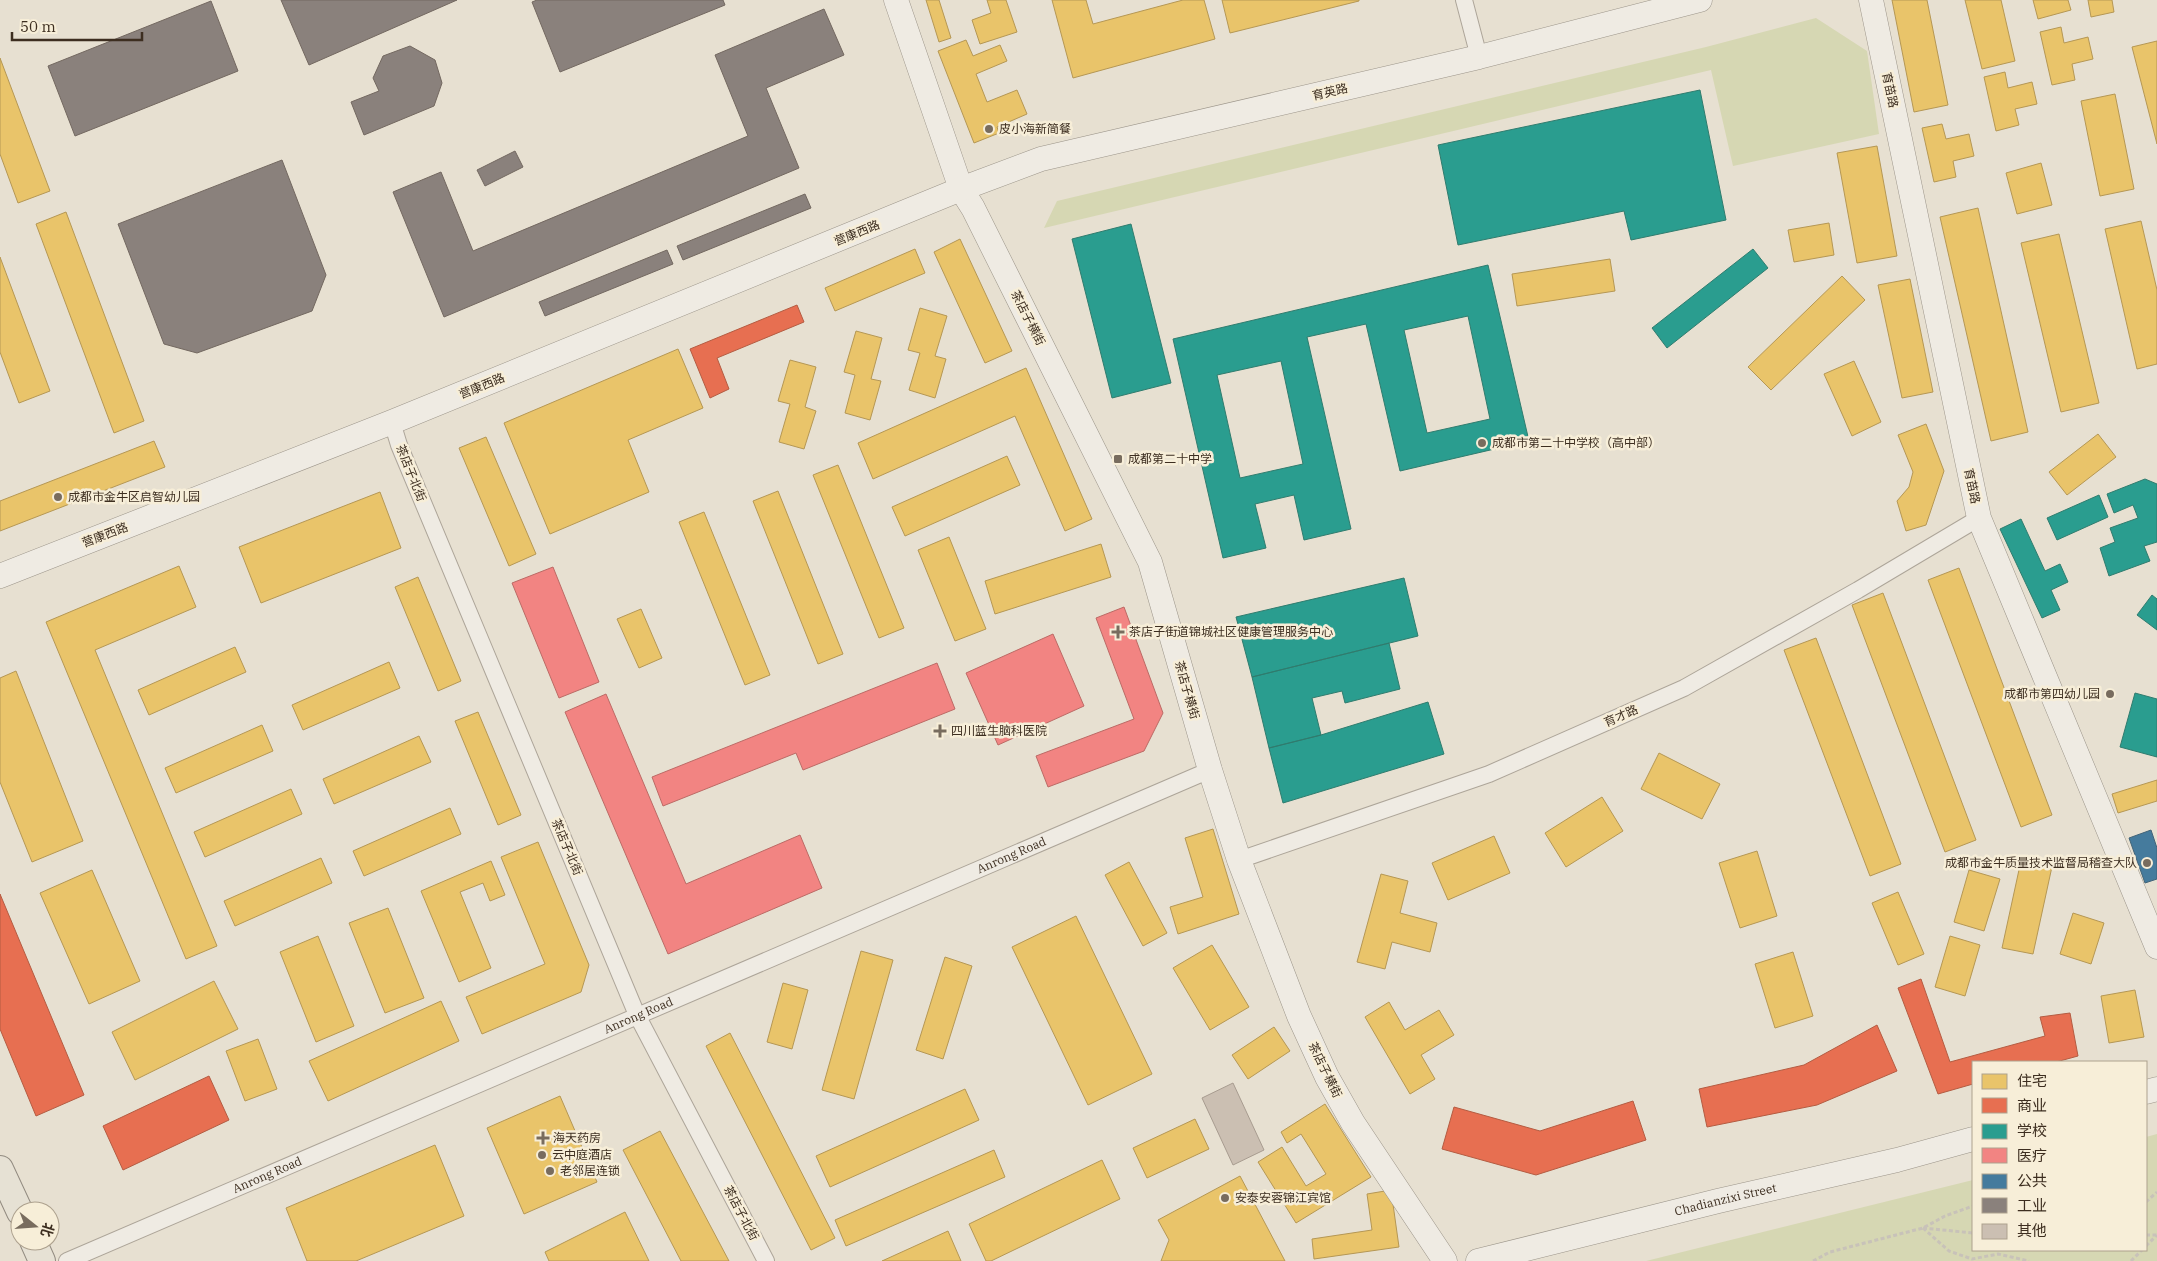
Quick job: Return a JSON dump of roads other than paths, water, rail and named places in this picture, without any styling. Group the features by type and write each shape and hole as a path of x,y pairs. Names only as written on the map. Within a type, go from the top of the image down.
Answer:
{"main road":[{"path":"0,1169 15,1201"}],"street":[{"name":"茶店子横街","path":"896,0 961,189 973,208 1150,562 1210,770 1239,860 1299,1016 1327,1077 1352,1123 1445,1261"},
{"path":"1464,0 1479,57"},
{"name":"育英路","path":"961,189 1041,159 1479,57 1700,0"},
{"name":"育苗路","path":"1871,0 1979,518 2157,947"},
{"name":"营康西路","path":"0,576 392,422 961,189"},
{"name":"茶店子北街","path":"392,422 399,444 637,1015 766,1261"},
{"name":"育才路","path":"1239,860 1488,774 1684,688 1858,590 1979,518"},
{"name":"Anrong Road","path":"67,1261 1210,770"},
{"name":"Chadianzixi Street","path":"1478,1261 1718,1201 1897,1160 1972,1139"}],"place":[{"name":"皮小海新简餐","path":"989,129"},
{"name":"成都市第二十中学校（高中部）","path":"1482,443"},
{"name":"成都第二十中学","path":"1118,459"},
{"name":"成都市金牛区启智幼儿园","path":"58,497"},
{"name":"茶店子街道锦城社区健康管理服务中心","path":"1118,632"},
{"name":"成都市第四幼儿园","path":"2110,694"},
{"name":"四川蓝生脑科医院","path":"940,731"},
{"name":"成都市金牛质量技术监督局稽查大队","path":"2147,863"},
{"name":"海天药房","path":"543,1138"},
{"name":"云中庭酒店","path":"542,1155"},
{"name":"老邻居连锁","path":"550,1171"},
{"name":"安泰安蓉锦江宾馆","path":"1225,1198"}]}
